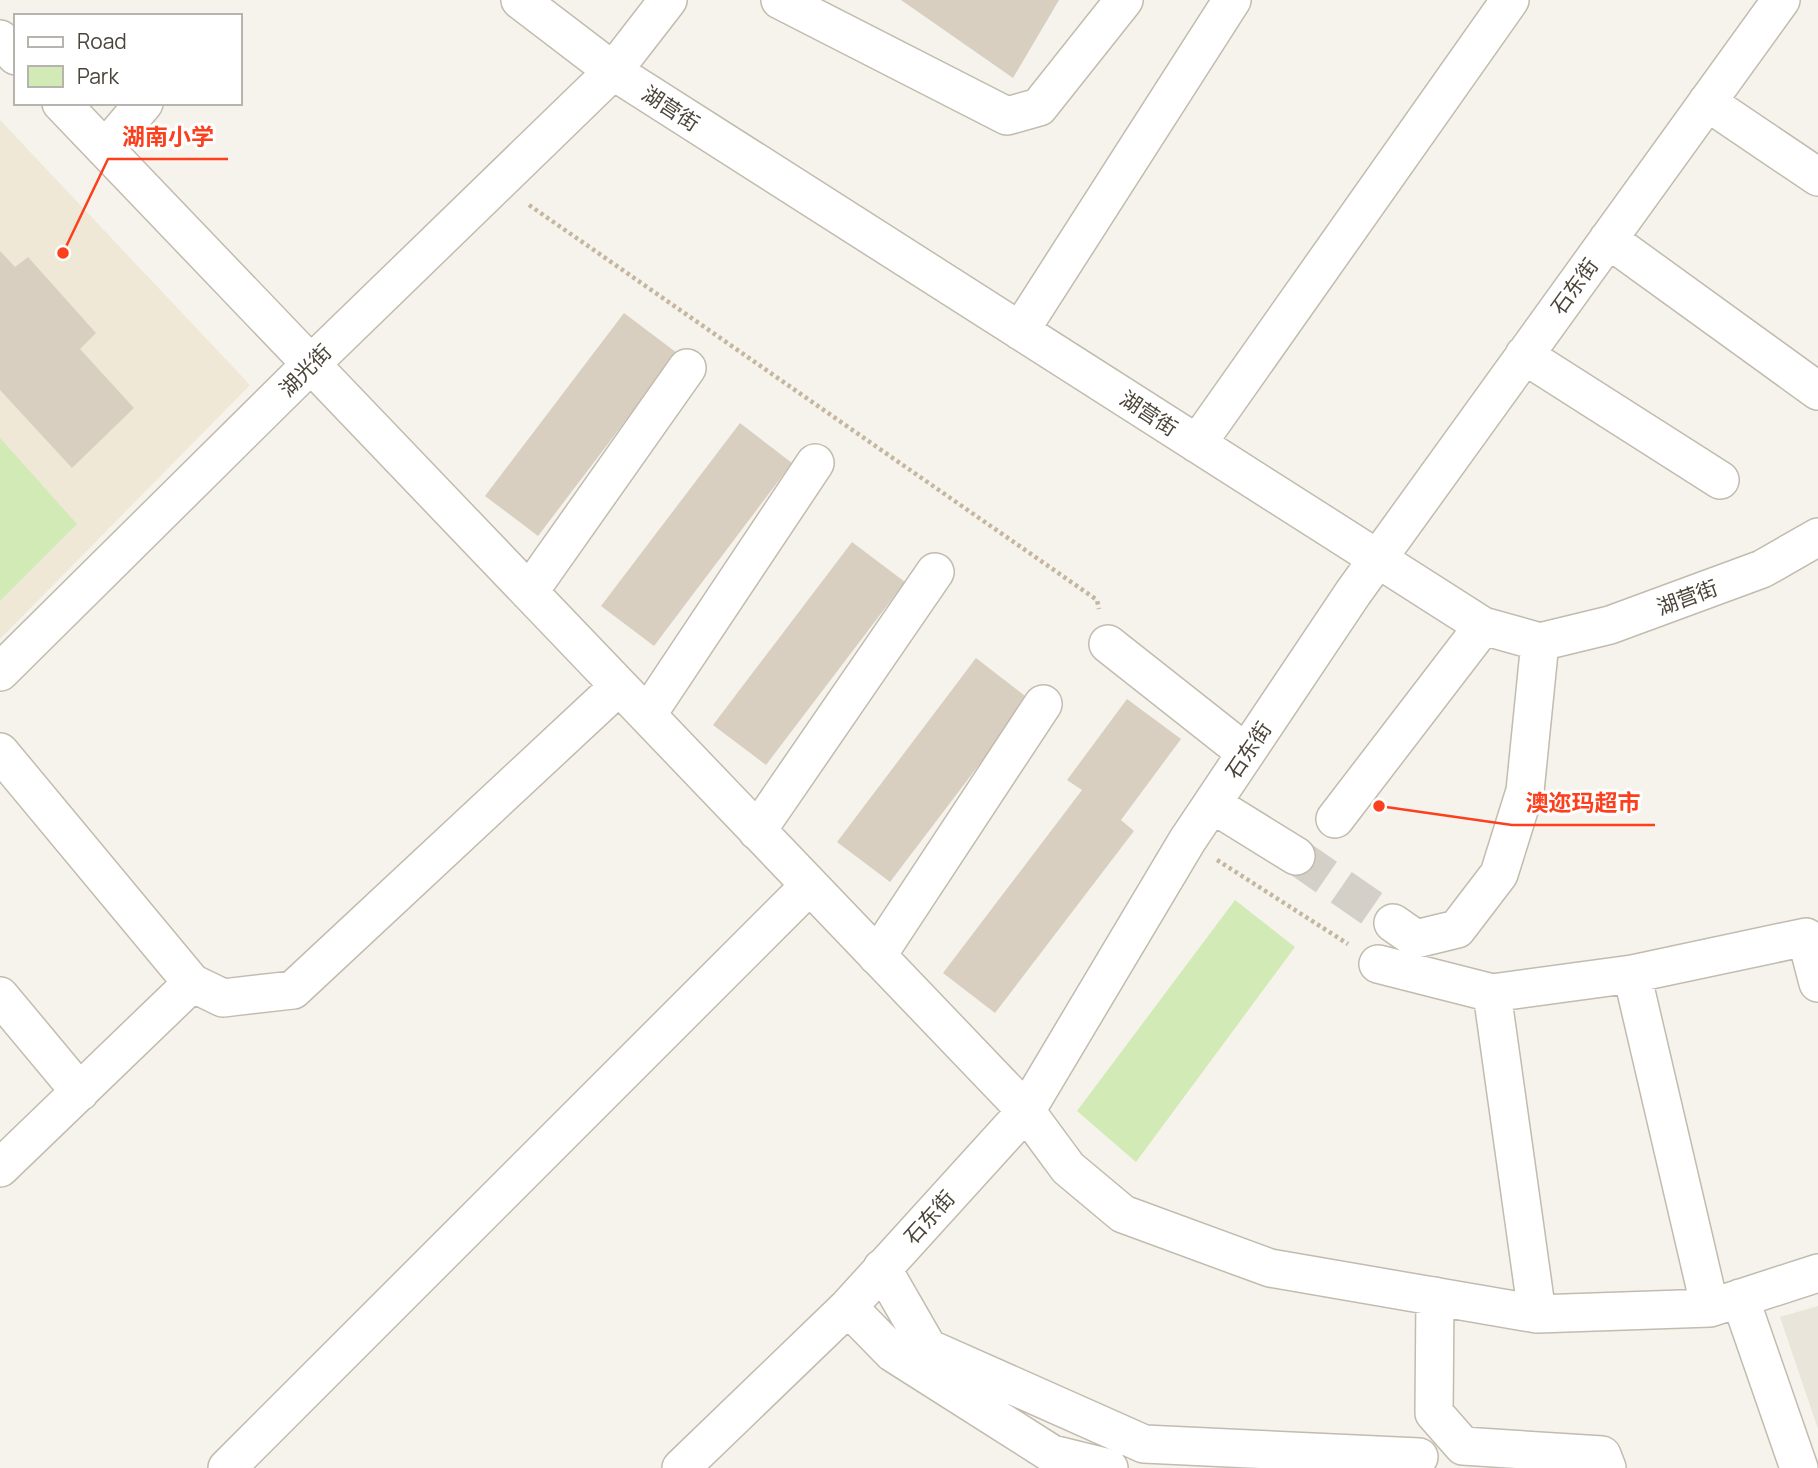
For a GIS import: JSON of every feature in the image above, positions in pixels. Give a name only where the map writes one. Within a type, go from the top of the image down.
[{"type":"street","name":"湖营街","points":[[520,0],[613,71],[1483,626],[1540,642],[1610,625],[1762,569],[1818,537]]},
{"type":"street","name":"湖光街","points":[[0,672],[311,364],[613,71],[668,0]]},
{"type":"street","points":[[780,0],[1007,116],[1039,107],[1124,0]]},
{"type":"street","points":[[1020,331],[1232,0]]},
{"type":"street","points":[[1197,444],[1510,0]]},
{"type":"street","name":"石东街","points":[[699,1463],[848,1307],[1026,1111],[1187,841],[1353,593],[1781,0]]},
{"type":"street","points":[[0,39],[14,54]]},
{"type":"street","points":[[1707,102],[1818,177]]},
{"type":"street","points":[[63,105],[1026,1111],[1068,1168],[1123,1214],[1269,1268],[1537,1314],[1725,1303],[1818,1273]]},
{"type":"street","points":[[105,149],[142,105]]},
{"type":"street","points":[[1608,239],[1818,391]]},
{"type":"street","points":[[1524,355],[1720,480]]},
{"type":"street","points":[[529,592],[687,368]]},
{"type":"street","points":[[647,715],[815,463]]},
{"type":"street","points":[[757,831],[935,572]]},
{"type":"street","points":[[1335,818],[1483,626]]},
{"type":"street","points":[[1393,923],[1416,939],[1457,929],[1499,874],[1525,791],[1540,642]]},
{"type":"street","points":[[1108,644],[1246,752]]},
{"type":"street","points":[[0,752],[192,983],[223,998],[293,990],[619,686]]},
{"type":"street","points":[[877,956],[1043,704]]},
{"type":"street","points":[[1212,804],[1296,856]]},
{"type":"street","points":[[227,1468],[809,886]]},
{"type":"street","points":[[1378,964],[1492,993],[1632,974],[1806,937],[1818,983]]},
{"type":"street","points":[[1632,974],[1725,1303],[1799,1468]]},
{"type":"street","points":[[0,1168],[192,983]]},
{"type":"street","points":[[1492,993],[1537,1314]]},
{"type":"street","points":[[0,996],[80,1091]]},
{"type":"street","points":[[882,1268],[928,1348],[1144,1444],[1419,1457]]},
{"type":"street","points":[[1435,1296],[1434,1413],[1463,1446],[1602,1455],[1607,1468]]},
{"type":"street","points":[[848,1307],[893,1353],[1052,1454],[1110,1468]]},
{"type":"path","points":[[497,183],[1097,600],[1108,644]]},
{"type":"path","points":[[1187,841],[1378,964]]},
{"type":"shaded area","points":[[0,120],[250,385],[0,639]]},
{"type":"shaded area","points":[[1818,1306],[1818,1429],[1780,1317]]},
{"type":"green space","points":[[0,438],[77,524],[0,601]]},
{"type":"green space","points":[[1235,900],[1295,947],[1136,1162],[1077,1111]]},
{"type":"building","points":[[901,0],[1059,0],[1013,78]]},
{"type":"building","points":[[0,251],[15,267],[28,257],[96,333],[80,349],[134,408],[72,468],[0,390]]},
{"type":"building","points":[[624,313],[677,353],[538,536],[485,496]]},
{"type":"building","points":[[740,423],[792,463],[654,646],[601,606]]},
{"type":"building","points":[[852,542],[905,582],[766,765],[713,725]]},
{"type":"building","points":[[976,658],[1029,699],[890,882],[837,842]]},
{"type":"building","points":[[1127,699],[1181,739],[1121,820],[1134,831],[995,1013],[943,973],[1082,790],[1067,780]]},
{"type":"tunnel","points":[[1296,856],[1393,923]]},
{"type":"place","name":"湖南小学","points":[[63,253]]},
{"type":"place","name":"澳迩玛超市","points":[[1379,806]]}]
